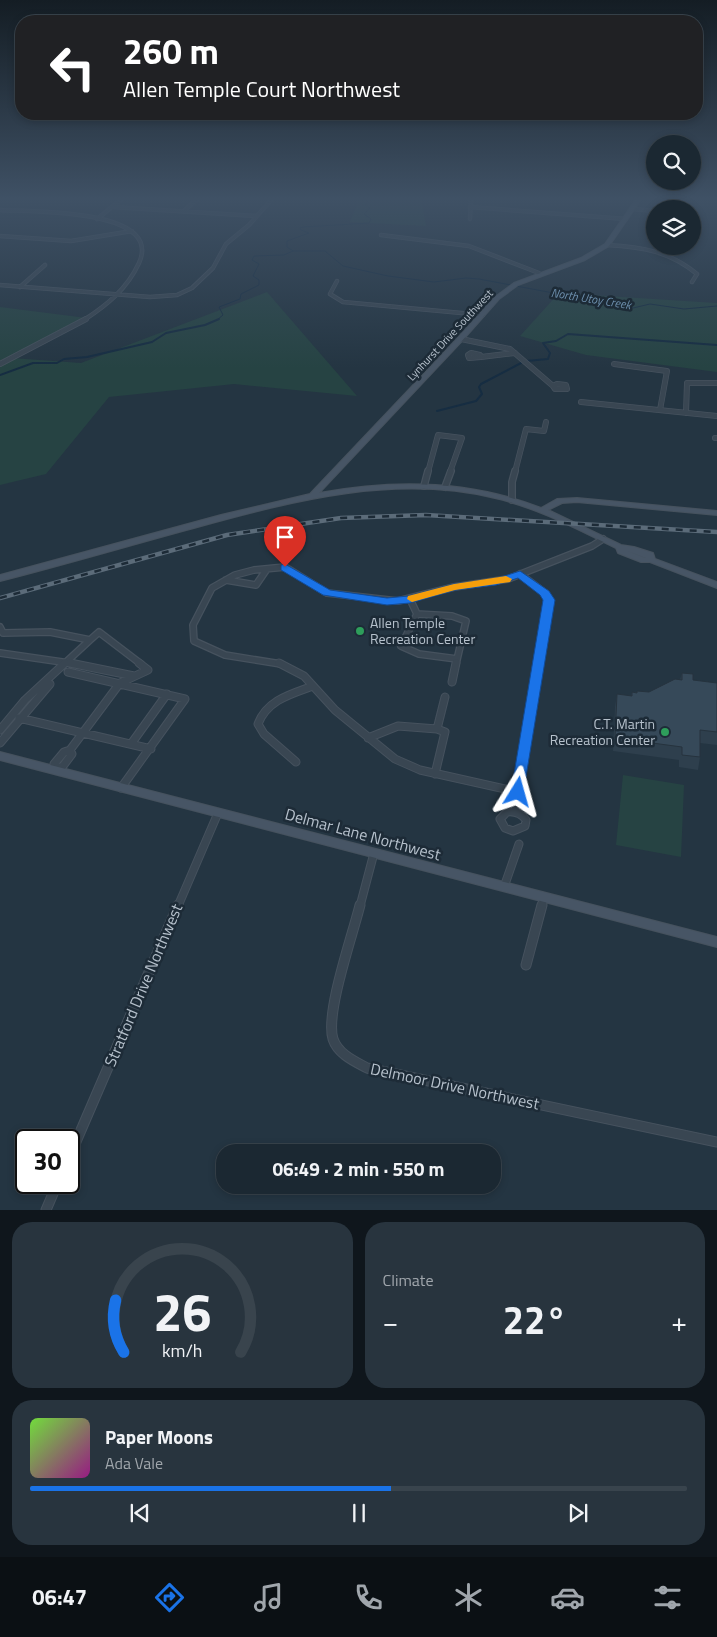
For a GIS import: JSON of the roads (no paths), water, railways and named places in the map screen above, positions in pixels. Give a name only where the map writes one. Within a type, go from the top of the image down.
[{"type":"street","points":[[0,364],[96,313],[118,295],[137,271],[142,254]]},
{"type":"street","points":[[0,285],[162,297],[190,290],[213,268],[220,254]]},
{"type":"street","points":[[491,254],[539,273]]},
{"type":"street","name":"Lynhurst Drive Southwest","points":[[313,495],[504,293],[539,273],[590,254]]},
{"type":"street","points":[[670,254],[675,256],[697,274],[692,282]]},
{"type":"street","points":[[20,287],[45,265]]},
{"type":"street","points":[[337,281],[330,294],[343,302],[483,315]]},
{"type":"street","points":[[461,339],[504,347],[515,353],[553,386]]},
{"type":"street","points":[[481,357],[515,353]]},
{"type":"street","points":[[614,364],[667,371],[660,410]]},
{"type":"street","points":[[686,413],[687,383],[717,384]]},
{"type":"street","points":[[581,402],[717,416]]},
{"type":"street","points":[[512,500],[512,482],[526,429],[544,431],[546,422]]},
{"type":"street","points":[[424,486],[438,435],[462,438],[445,487]]},
{"type":"street","points":[[326,481],[336,488],[348,490]]},
{"type":"street","points":[[0,578],[313,495],[348,490],[424,486],[445,487],[512,500],[603,539],[620,547],[621,551],[633,556],[644,560],[651,560],[717,585]]},
{"type":"street","points":[[541,511],[560,501],[577,500],[717,513]]},
{"type":"street","points":[[518,792],[435,774],[394,759],[335,710],[304,676],[280,662],[225,655],[208,649],[194,641],[193,625],[212,588],[234,575],[280,567],[290,569],[314,587],[327,593],[387,601],[410,599],[454,587],[496,582],[592,546],[603,539]]},
{"type":"street","points":[[226,580],[256,585],[267,569]]},
{"type":"street","points":[[515,812],[549,600],[545,593],[520,574]]},
{"type":"street","points":[[410,599],[417,614]]},
{"type":"street","points":[[417,614],[402,646],[419,654],[457,659]]},
{"type":"street","points":[[417,614],[452,616],[466,621],[452,682]]},
{"type":"street","points":[[1,633],[50,632],[90,640]]},
{"type":"street","points":[[0,730],[25,700],[99,632],[148,670],[120,683],[70,750],[72,754],[63,766],[55,770]]},
{"type":"street","points":[[0,653],[65,662],[134,676]]},
{"type":"street","points":[[68,672],[167,694],[185,700],[121,788]]},
{"type":"street","points":[[0,743],[19,718],[50,684]]},
{"type":"street","points":[[296,762],[264,734],[258,724],[260,715],[267,707],[313,686]]},
{"type":"street","points":[[130,744],[167,694]]},
{"type":"street","points":[[437,729],[445,697]]},
{"type":"street","points":[[19,718],[151,748]]},
{"type":"street","points":[[368,738],[398,726],[437,729],[445,732],[435,774]]},
{"type":"street","name":"Delmar Lane Northwest","points":[[0,756],[717,942]]},
{"type":"street","name":"Stratford Drive Northwest","points":[[80,1133],[218,813]]},
{"type":"street","points":[[504,887],[519,844]]},
{"type":"street","name":"Delmoor Drive Northwest","points":[[374,853],[330,1016],[333,1038],[348,1058],[367,1068],[419,1080],[717,1142]]},
{"type":"street","points":[[526,965],[544,898]]},
{"type":"street","points":[[46,1210],[53,1194]]},
{"type":"waterway","points":[[217,320],[223,315],[219,307],[240,299],[241,294],[259,285],[259,280],[253,276],[259,264],[252,260],[254,256],[285,254]]},
{"type":"waterway","name":"North Utoy Creek","points":[[329,254],[343,266],[388,276],[434,282],[466,278],[479,279],[633,308],[650,304],[684,309],[717,306]]},
{"type":"waterway","points":[[0,375],[33,363],[57,363],[64,359],[87,357],[152,342],[166,333],[205,325],[217,320]]},
{"type":"waterway","points":[[526,361],[548,359],[550,353],[543,343],[556,341],[568,334],[717,345]]},
{"type":"waterway","points":[[437,411],[476,401],[482,394],[479,387],[481,384],[521,363]]},
{"type":"railway","points":[[0,598],[227,535],[341,518],[426,515],[717,532]]},
{"type":"place","name":"Allen Temple Recreation Center","points":[[360,631]]},
{"type":"place","name":"C.T. Martin Recreation Center","points":[[665,732]]}]
